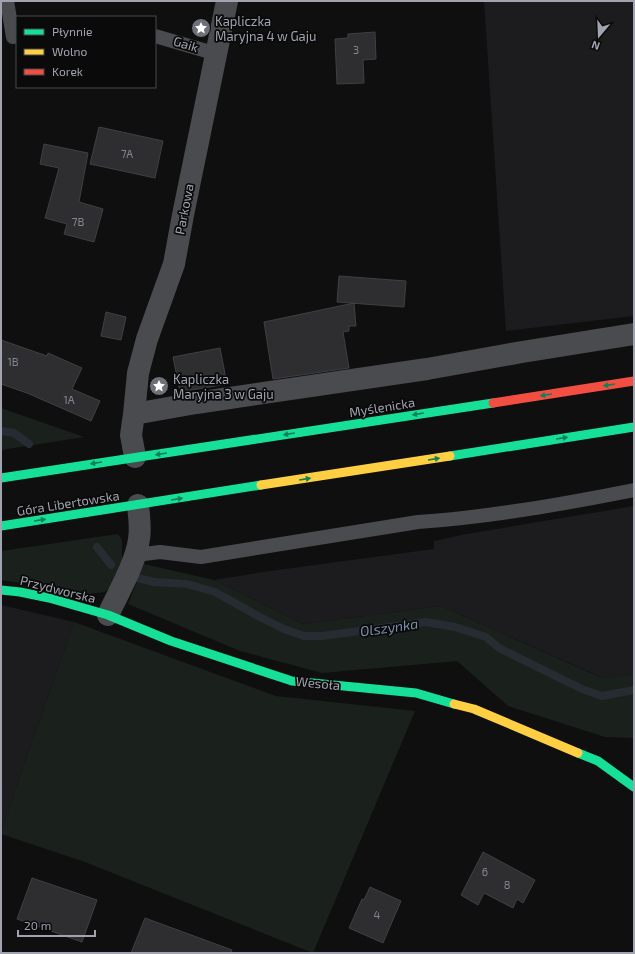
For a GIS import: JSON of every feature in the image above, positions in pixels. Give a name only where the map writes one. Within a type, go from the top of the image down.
[{"type":"main road","name":"Myślenicka","points":[[135,457],[634,381]]},
{"type":"main road","points":[[138,505],[634,427]]},
{"type":"main road","points":[[1,478],[135,457]]},
{"type":"main road","name":"Góra Libertowska","points":[[1,526],[138,505]]},
{"type":"main road","name":"Przydworska","points":[[1,590],[49,598],[108,615]]},
{"type":"main road","name":"Wesoła","points":[[108,615],[171,641],[292,681],[416,693],[474,709],[598,761],[634,788]]},
{"type":"street","name":"Parkowa","points":[[135,457],[131,435],[138,373],[147,339],[174,264],[227,1]]},
{"type":"street","points":[[134,414],[196,403],[427,370],[522,352],[634,334]]},
{"type":"street","points":[[108,615],[136,555],[140,526],[138,505]]},
{"type":"lane","points":[[7,1],[10,38]]},
{"type":"lane","name":"Gaik","points":[[156,36],[217,54]]},
{"type":"lane","points":[[136,555],[160,552],[201,557],[418,522],[454,520],[581,501],[634,490]]},
{"type":"shaded area","points":[[484,1],[634,1],[634,316],[506,331]]},
{"type":"shaded area","points":[[1,408],[84,437],[1,450]]},
{"type":"shaded area","points":[[634,506],[634,674],[603,678],[441,606],[303,624],[214,580],[434,549],[434,541],[461,535]]},
{"type":"shaded area","points":[[118,534],[122,540],[122,563],[112,585],[105,592],[88,594],[1,580],[1,551]]},
{"type":"shaded area","points":[[144,564],[214,580],[303,624],[441,606],[602,678],[634,674],[634,738],[605,737],[508,706],[457,661],[322,673],[240,651],[128,604]]},
{"type":"shaded area","points":[[1,605],[74,622],[1,831]]},
{"type":"shaded area","points":[[74,622],[276,696],[415,711],[313,953],[85,862],[1,834]]},
{"type":"building","points":[[375,32],[376,59],[363,60],[364,83],[337,84],[335,39],[348,38],[348,34]]},
{"type":"building","points":[[99,127],[163,141],[155,178],[90,164]]},
{"type":"building","points":[[44,144],[88,153],[79,202],[103,209],[94,242],[64,234],[67,224],[45,218],[59,168],[40,164]]},
{"type":"building","points":[[339,276],[406,281],[404,307],[337,302]]},
{"type":"building","points":[[354,303],[356,326],[349,326],[349,331],[343,332],[349,368],[273,379],[264,322]]},
{"type":"building","points":[[106,312],[126,317],[121,340],[101,336]]},
{"type":"building","points":[[1,340],[47,356],[48,353],[82,368],[72,389],[100,401],[91,421],[27,393],[1,384]]},
{"type":"building","points":[[220,348],[227,384],[180,392],[173,357]]},
{"type":"building","points":[[483,852],[535,880],[523,903],[517,899],[513,908],[484,893],[478,905],[461,895]]},
{"type":"building","points":[[32,878],[97,900],[82,942],[17,919]]},
{"type":"building","points":[[370,887],[401,901],[383,943],[349,928],[362,899],[364,900]]},
{"type":"building","points":[[145,918],[232,950],[231,953],[131,953]]},
{"type":"waterway","name":"Olszynka","points":[[1,431],[14,433],[29,444]]},
{"type":"waterway","name":"Olszynka","points":[[97,547],[111,565]]},
{"type":"waterway","name":"Olszynka","points":[[138,578],[154,582],[187,584],[215,592],[284,629],[304,636],[322,636],[426,622],[455,627],[486,637],[499,648],[582,689],[602,696],[634,690]]},
{"type":"traffic: fast","points":[[1,478],[493,403]]},
{"type":"traffic: fast","points":[[450,456],[634,427]]},
{"type":"traffic: fast","points":[[1,526],[261,485]]},
{"type":"traffic: fast","points":[[1,590],[49,598],[108,615],[171,641],[292,681],[416,693],[454,704]]},
{"type":"traffic: fast","points":[[578,753],[598,761],[634,787]]},
{"type":"traffic: slow","points":[[261,485],[450,456]]},
{"type":"traffic: slow","points":[[454,704],[474,709],[578,753]]},
{"type":"traffic: jam","points":[[493,403],[634,381]]},
{"type":"place","name":"Kapliczka Maryjna 4 w Gaju","points":[[201,28]]},
{"type":"place","name":"Kapliczka Maryjna 3 w Gaju","points":[[159,386]]}]
